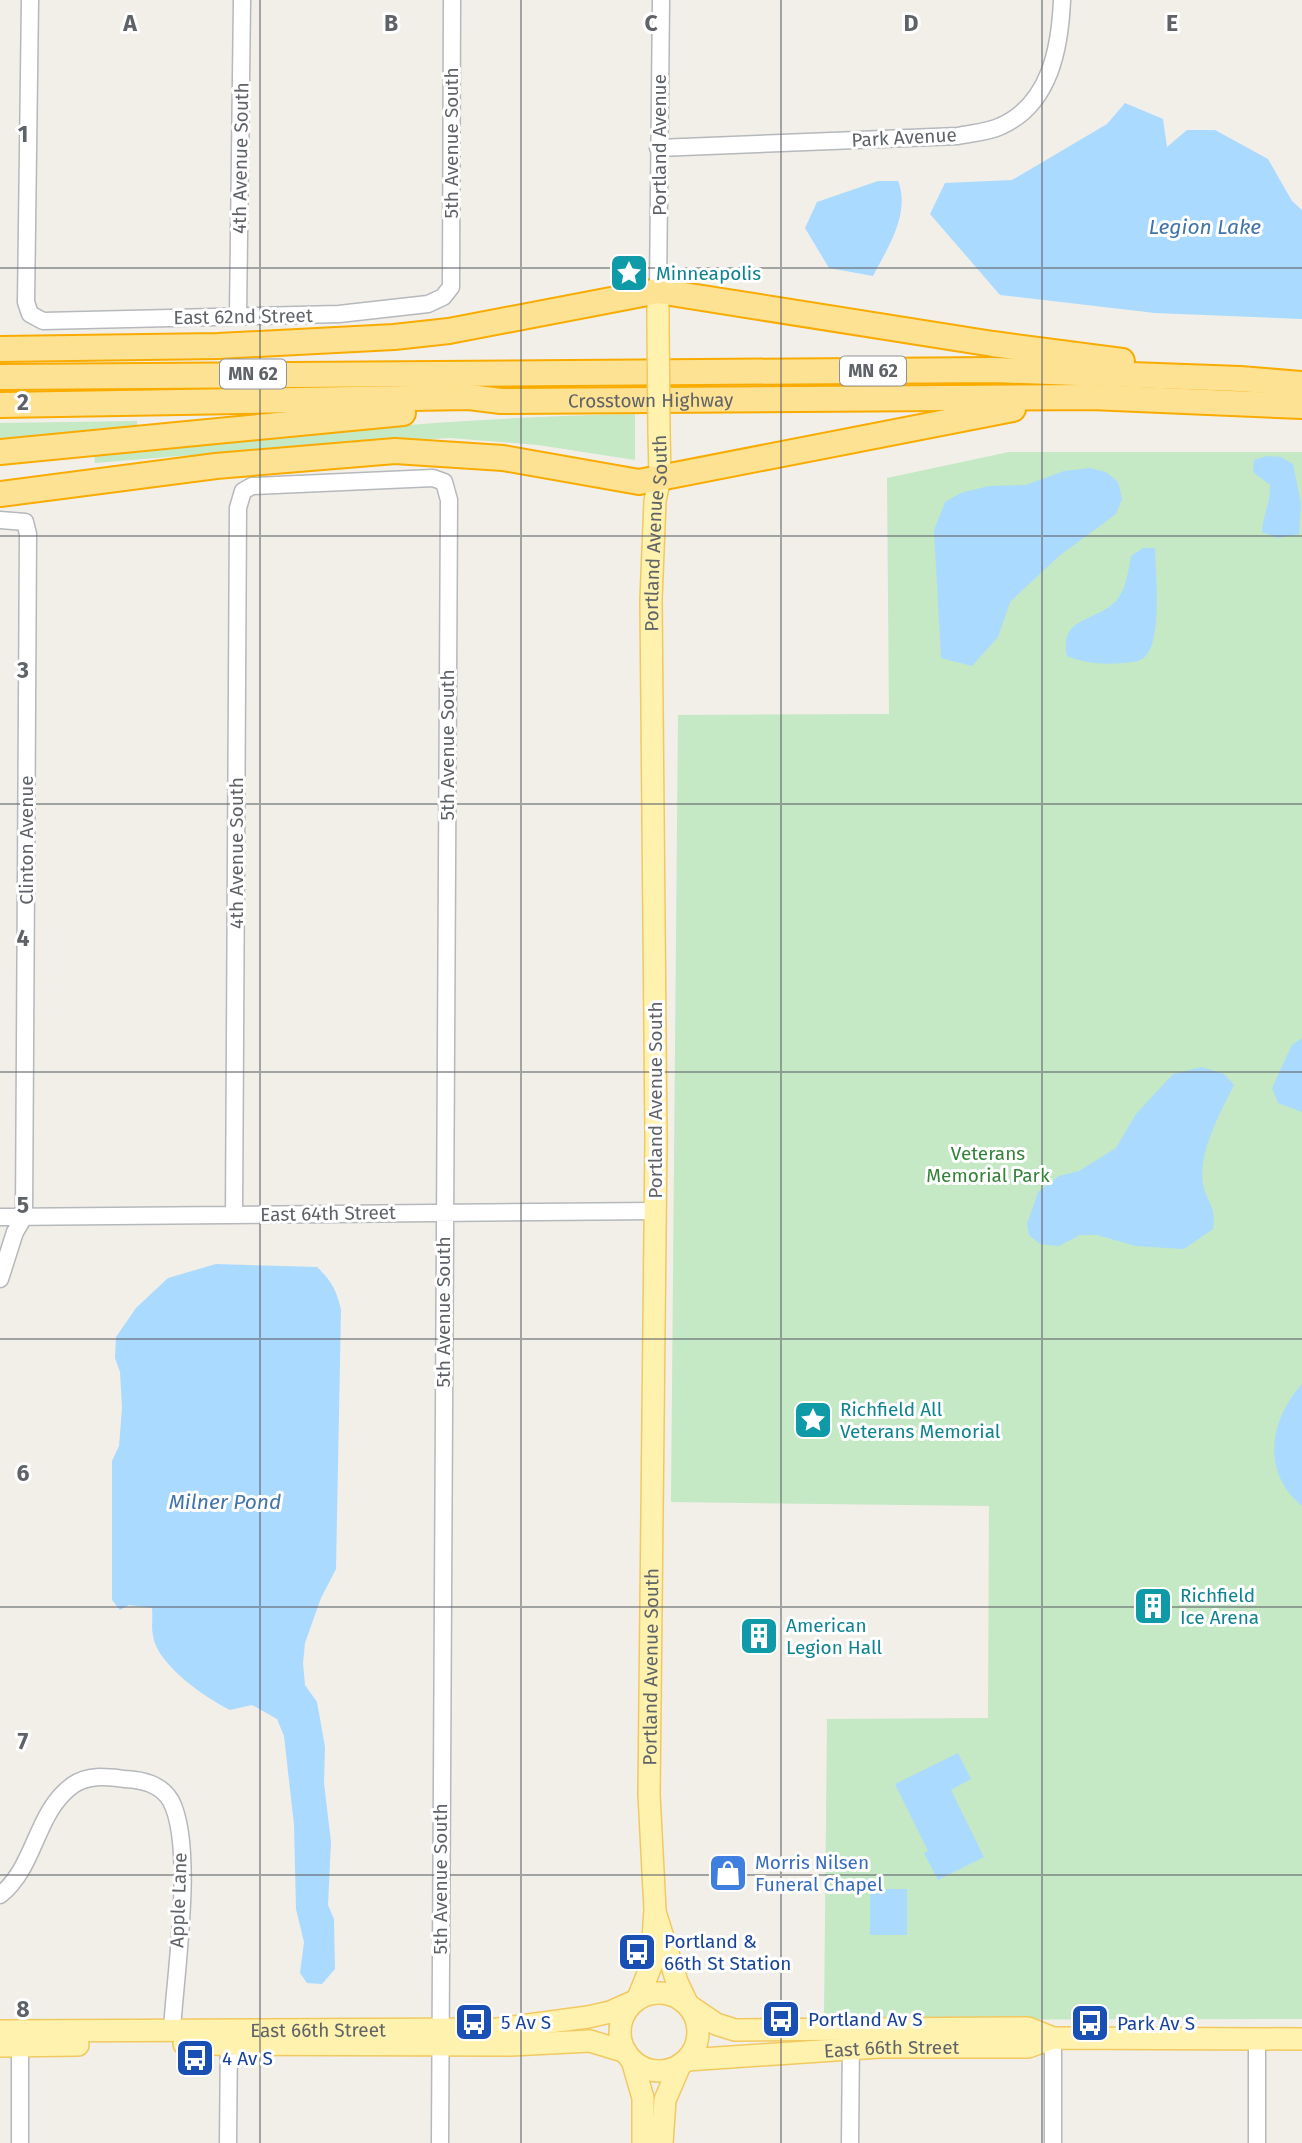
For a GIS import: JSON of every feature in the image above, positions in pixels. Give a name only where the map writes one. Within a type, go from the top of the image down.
[{"type":"highway","points":[[0,349],[218,346],[394,337],[449,331],[658,290],[993,344],[1240,379]]},
{"type":"highway","name":"Crosstown Highway","points":[[0,377],[994,370],[1240,379],[1302,384]]},
{"type":"highway","name":"Crosstown Highway","points":[[0,405],[469,397],[501,401],[1091,397],[1302,406]]},
{"type":"highway","points":[[0,494],[216,466],[395,451],[503,458],[639,482],[979,415],[1091,397]]},
{"type":"highway","points":[[0,452],[184,432],[468,408],[501,401]]},
{"type":"highway","points":[[0,476],[186,464],[216,466]]},
{"type":"main road","name":"Portland Avenue South","points":[[636,2000],[651,1966],[655,1910],[649,1794],[655,1211],[652,600],[655,501],[660,477],[658,290]]},
{"type":"main road","name":"Portland Avenue South","points":[[655,1910],[677,1982],[689,2005]]},
{"type":"main road","points":[[643,2143],[642,2098],[629,2056],[621,2042],[622,2019],[636,2000],[663,1992],[689,2005],[699,2029],[694,2051],[683,2063],[665,2100],[662,2143]]},
{"type":"main road","name":"East 66th Street","points":[[439,2038],[588,2017],[610,2012],[636,2000]]},
{"type":"main road","name":"East 66th Street","points":[[689,2005],[716,2024],[735,2030],[851,2039],[1028,2047],[1053,2038],[1302,2039]]},
{"type":"main road","name":"East 66th Street","points":[[10,2039],[172,2030],[229,2037]]},
{"type":"main road","name":"East 66th Street","points":[[10,2039],[229,2037],[590,2041],[629,2056]]},
{"type":"main road","name":"East 66th Street","points":[[683,2063],[851,2039]]},
{"type":"main road","points":[[629,2056],[655,2071],[683,2063]]},
{"type":"street","name":"East 62nd Street","points":[[30,0],[26,302],[30,314],[43,321],[339,314],[428,304],[443,297],[451,287]]},
{"type":"street","name":"4th Avenue South","points":[[238,315],[242,0]]},
{"type":"street","name":"5th Avenue South","points":[[451,287],[452,0]]},
{"type":"street","name":"Portland Avenue","points":[[658,290],[661,0]]},
{"type":"street","name":"Park Avenue","points":[[658,148],[958,136],[1001,126],[1025,108],[1044,86],[1056,56],[1062,0]]},
{"type":"street","name":"4th Avenue South","points":[[234,1215],[238,522],[243,491],[253,486],[391,478],[433,478],[444,482]]},
{"type":"street","name":"5th Avenue South","points":[[440,2143],[449,500],[444,482]]},
{"type":"street","name":"Clinton Avenue","points":[[0,520],[25,522],[28,548],[24,1217],[15,1232],[0,1279]]},
{"type":"street","name":"East 64th Street","points":[[0,1217],[655,1211]]},
{"type":"street","name":"Apple Lane","points":[[0,1895],[19,1875],[35,1836],[72,1786],[95,1776],[138,1780],[161,1790],[175,1813],[181,1852],[172,2030]]},
{"type":"street","points":[[229,2037],[229,2143]]},
{"type":"street","points":[[1053,2038],[1053,2143]]},
{"type":"street","points":[[10,2039],[20,2143]]},
{"type":"street","points":[[850,2143],[851,2039]]},
{"type":"street","points":[[1257,2039],[1257,2143]]},
{"type":"green space","points":[[635,414],[635,460],[538,445],[450,438],[300,446],[95,463],[94,454],[432,423]]},
{"type":"green space","points":[[137,421],[137,428],[0,444],[0,423]]},
{"type":"green space","name":"Veterans Memorial Park","points":[[1009,452],[1302,452],[1302,2019],[824,2020],[827,1719],[988,1718],[989,1506],[671,1502],[678,715],[889,714],[887,478]]},
{"type":"water","name":"Legion Lake","points":[[1125,103],[1163,119],[1167,147],[1187,130],[1215,130],[1268,159],[1292,201],[1302,210],[1302,319],[1155,313],[1000,295],[930,214],[945,183],[1012,180],[1107,124]]},
{"type":"water","points":[[878,181],[898,181],[902,206],[896,230],[873,276],[829,268],[805,228],[817,202]]},
{"type":"water","points":[[1266,456],[1281,457],[1293,464],[1301,503],[1299,534],[1278,538],[1262,532],[1270,485],[1253,472],[1254,460]]},
{"type":"water","points":[[1090,468],[1106,472],[1118,482],[1122,499],[1116,514],[1059,556],[1010,602],[998,637],[972,666],[941,658],[934,530],[945,502],[961,493],[989,486],[1026,485],[1064,471]]},
{"type":"water","points":[[1143,548],[1155,548],[1156,624],[1149,651],[1140,660],[1114,664],[1087,662],[1067,656],[1068,634],[1080,622],[1114,603],[1126,581],[1131,556]]},
{"type":"water","points":[[1302,1038],[1302,1112],[1278,1103],[1272,1088],[1292,1045]]},
{"type":"water","points":[[1202,1067],[1224,1074],[1234,1085],[1211,1135],[1203,1163],[1202,1176],[1213,1211],[1213,1229],[1184,1249],[1136,1246],[1097,1235],[1080,1235],[1059,1246],[1040,1244],[1029,1235],[1027,1224],[1038,1192],[1059,1176],[1079,1171],[1116,1148],[1136,1114],[1173,1074]]},
{"type":"water","name":"Milner Pond","points":[[216,1264],[317,1267],[333,1286],[341,1310],[336,1569],[321,1598],[305,1643],[303,1663],[305,1685],[317,1702],[325,1747],[324,1783],[331,1842],[328,1905],[334,1919],[335,1969],[322,1984],[307,1983],[300,1973],[304,1942],[296,1909],[294,1825],[284,1736],[277,1719],[252,1705],[230,1710],[196,1689],[172,1668],[156,1646],[152,1632],[152,1608],[129,1605],[120,1610],[112,1600],[112,1461],[119,1446],[122,1408],[120,1372],[115,1358],[116,1337],[136,1308],[168,1278]]},
{"type":"water","points":[[1302,1384],[1302,1506],[1289,1493],[1280,1478],[1274,1446],[1282,1414]]},
{"type":"water","points":[[958,1753],[971,1779],[951,1790],[984,1857],[938,1880],[924,1853],[928,1851],[895,1784]]},
{"type":"water","points":[[870,1889],[907,1889],[907,1935],[870,1935]]},
{"type":"place","name":"Minneapolis","points":[[629,273]]},
{"type":"place","name":"Richfield All Veterans Memorial","points":[[813,1420]]},
{"type":"place","name":"Richfield Ice Arena","points":[[1153,1606]]},
{"type":"place","name":"American Legion Hall","points":[[759,1636]]},
{"type":"place","name":"Morris Nilsen Funeral Chapel","points":[[728,1873]]},
{"type":"place","name":"Portland & 66th St Station","points":[[637,1952]]},
{"type":"place","name":"Portland Av S","points":[[781,2019]]},
{"type":"place","name":"5 Av S","points":[[474,2022]]},
{"type":"place","name":"Park Av S","points":[[1090,2023]]},
{"type":"place","name":"4 Av S","points":[[195,2058]]}]
